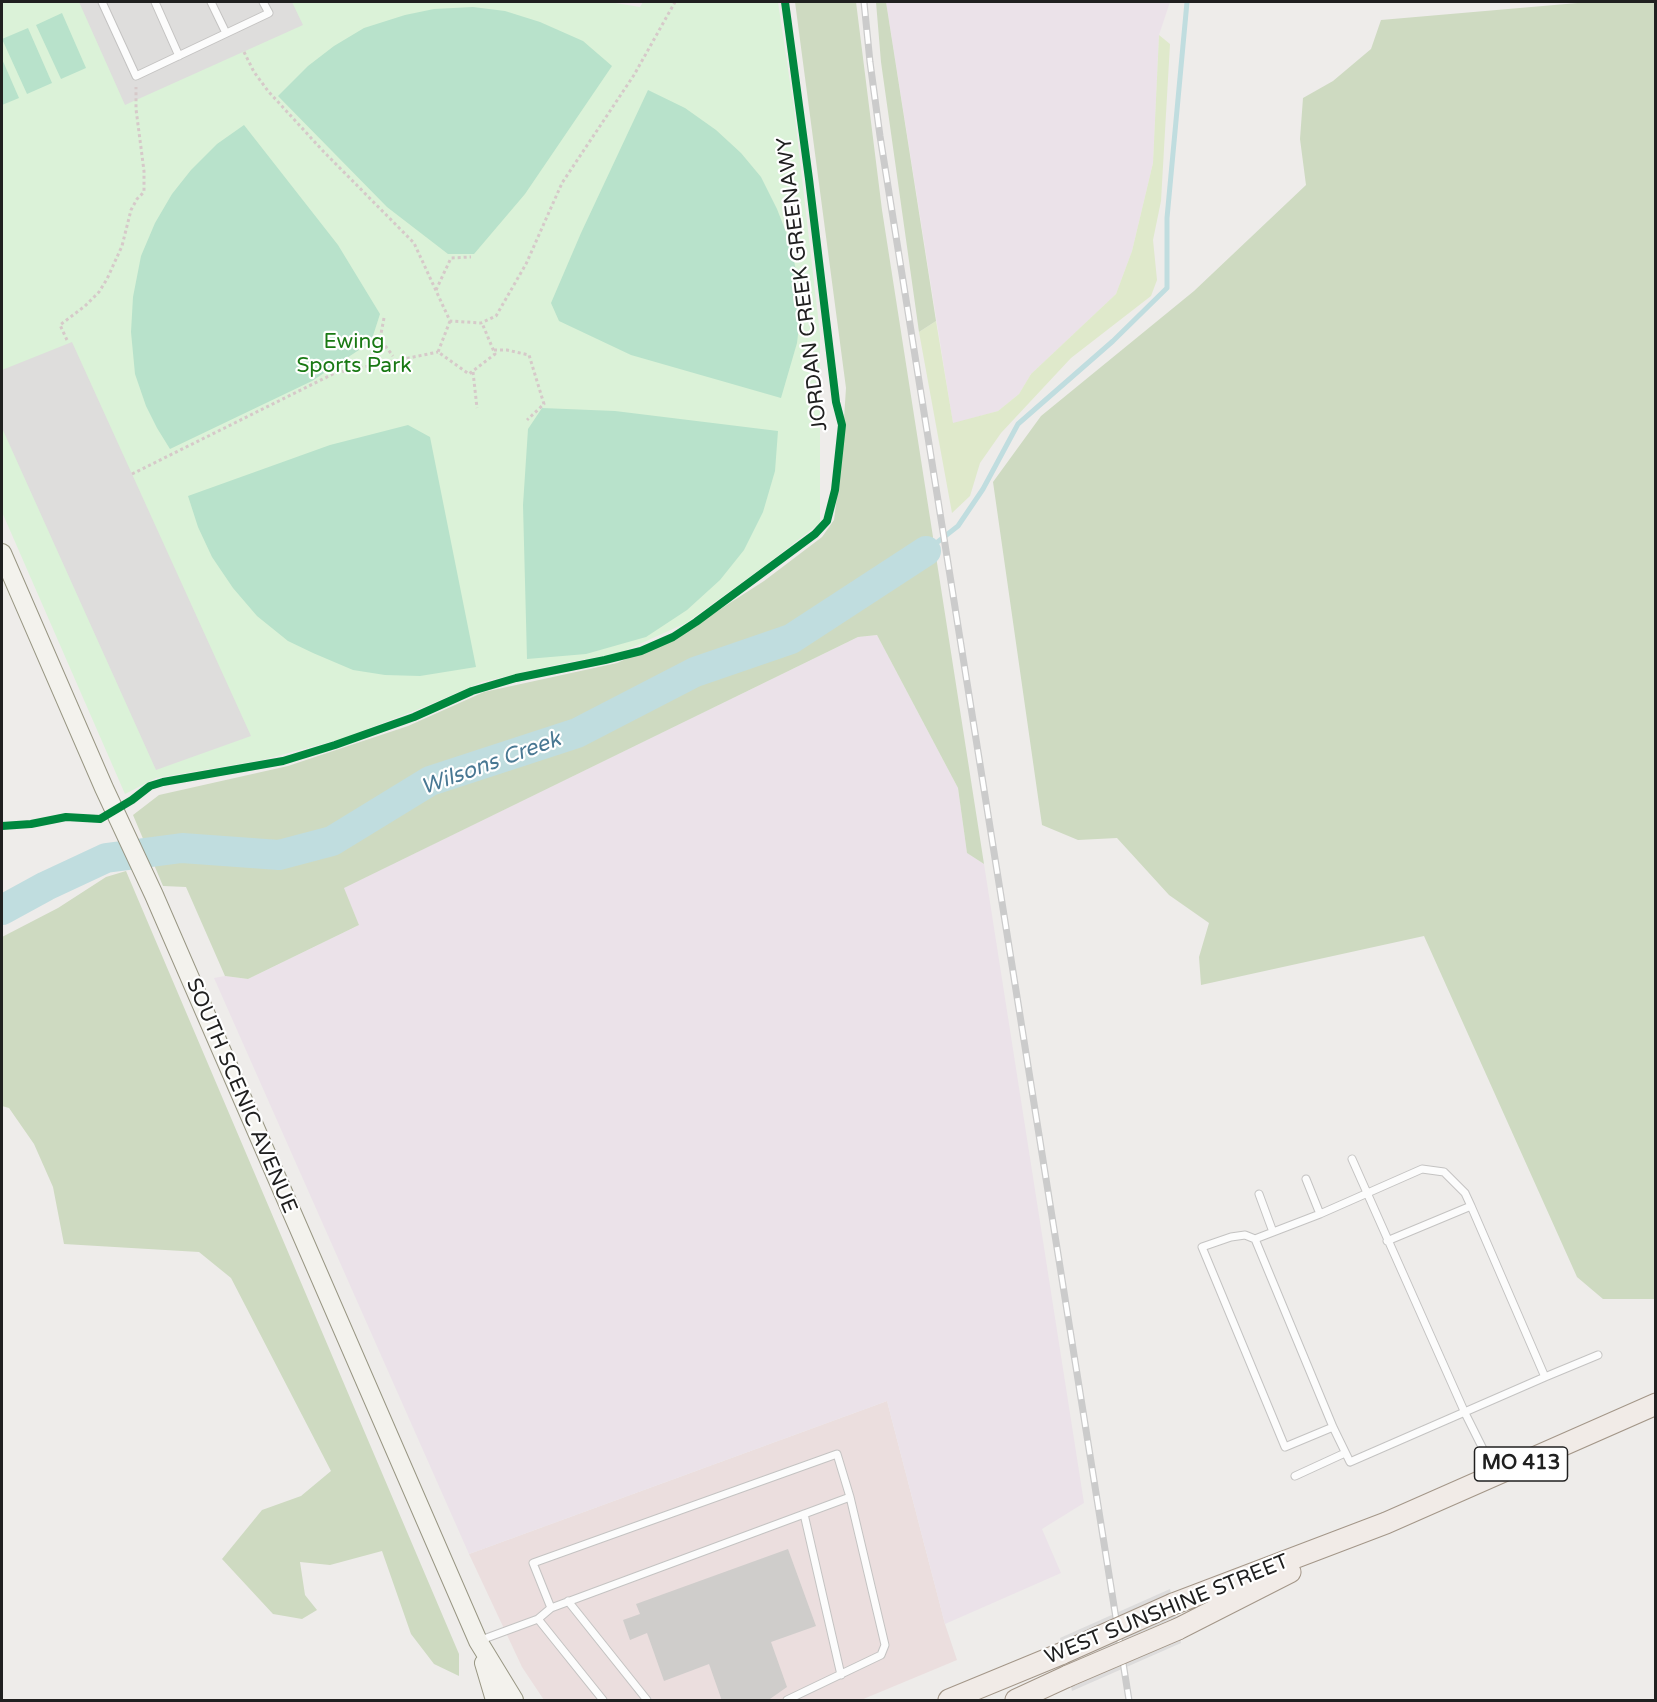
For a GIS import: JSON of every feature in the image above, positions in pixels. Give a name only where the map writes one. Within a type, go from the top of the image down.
[{"type":"main road","name":"SOUTH SCENIC AVENUE","points":[[2,553],[104,788],[154,895],[478,1641],[513,1701]]},
{"type":"main road","name":"WEST SUNSHINE STREET","points":[[949,1701],[1173,1604],[1386,1523],[1656,1404]]},
{"type":"main road","name":"WEST SUNSHINE STREET","points":[[1016,1701],[1178,1629],[1386,1523]]},
{"type":"main road","name":"SOUTH SCENIC AVENUE","points":[[478,1641],[495,1701]]},
{"type":"lane","points":[[102,2],[136,76],[269,13],[263,2]]},
{"type":"lane","points":[[155,2],[179,56]]},
{"type":"lane","points":[[211,2],[226,33]]},
{"type":"lane","points":[[1352,1159],[1465,1413],[1496,1475]]},
{"type":"lane","points":[[1333,1427],[1284,1447],[1202,1247],[1245,1235],[1255,1239],[1320,1214],[1422,1169],[1444,1172],[1465,1193],[1545,1377]]},
{"type":"lane","points":[[1306,1179],[1320,1214]]},
{"type":"lane","points":[[1259,1194],[1273,1232]]},
{"type":"lane","points":[[1387,1241],[1471,1206]]},
{"type":"lane","points":[[1255,1239],[1333,1427],[1350,1462],[1598,1355]]},
{"type":"lane","points":[[1295,1476],[1346,1453]]},
{"type":"lane","points":[[551,1608],[533,1563],[837,1454],[850,1497],[885,1645],[881,1655],[787,1701]]},
{"type":"lane","points":[[478,1641],[538,1619],[551,1608],[568,1601],[850,1497]]},
{"type":"lane","points":[[804,1514],[841,1675]]},
{"type":"lane","points":[[568,1601],[647,1701]]},
{"type":"lane","points":[[538,1619],[603,1701]]},
{"type":"path","points":[[450,321],[481,322],[496,316],[526,264],[562,183],[634,75],[675,2]]},
{"type":"path","points":[[244,52],[254,72],[268,91],[323,151],[414,243],[450,321],[438,352]]},
{"type":"path","points":[[67,340],[60,325],[99,292],[122,246],[131,210],[137,198],[144,192],[144,171],[136,108],[136,76]]},
{"type":"path","points":[[436,290],[451,258],[471,257]]},
{"type":"path","points":[[384,318],[380,339],[393,356]]},
{"type":"path","points":[[132,474],[335,374],[438,352],[469,374],[495,354],[481,322]]},
{"type":"path","points":[[494,350],[507,350],[529,356],[544,404],[527,420]]},
{"type":"path","points":[[472,372],[477,408]]},
{"type":"shaded area","points":[[79,2],[292,2],[303,25],[125,105]]},
{"type":"shaded area","points":[[886,2],[1170,2],[1159,35],[1153,163],[1132,251],[1116,294],[1031,374],[1019,394],[998,411],[953,424]]},
{"type":"shaded area","points":[[72,342],[251,736],[156,770],[2,428],[2,370]]},
{"type":"shaded area","points":[[877,635],[958,788],[967,853],[984,864],[1084,1503],[1042,1529],[1061,1573],[945,1624],[887,1401],[469,1554],[214,978],[225,976],[248,979],[359,925],[343,888],[858,637]]},
{"type":"shaded area","points":[[887,1401],[945,1624],[957,1660],[861,1700],[544,1700],[522,1667],[469,1554]]},
{"type":"green space","name":"Ewing Sports Park","points":[[2,2],[609,2],[640,7],[643,2],[778,2],[794,109],[820,334],[820,523],[686,623],[622,652],[482,682],[341,739],[262,760],[156,778],[125,794],[2,512]]},
{"type":"green space","points":[[795,2],[856,2],[882,210],[984,864],[967,853],[958,788],[877,635],[858,637],[344,888],[359,925],[248,979],[225,976],[186,887],[163,886],[133,815],[159,795],[288,766],[408,726],[484,692],[617,663],[680,635],[764,581],[822,537],[834,520],[841,464],[846,388]]},
{"type":"green space","points":[[876,2],[886,2],[936,321],[919,332],[881,62]]},
{"type":"green space","points":[[1589,2],[1655,2],[1655,1299],[1603,1299],[1577,1277],[1424,936],[1201,985],[1199,957],[1209,923],[1169,895],[1117,838],[1078,840],[1042,825],[993,482],[1041,416],[1194,291],[1306,185],[1300,139],[1303,98],[1333,81],[1371,49],[1381,20]]},
{"type":"green space","points":[[473,7],[505,11],[540,22],[583,41],[612,66],[525,194],[474,254],[448,254],[387,207],[278,96],[308,66],[334,46],[364,28],[405,15],[434,9]]},
{"type":"green space","points":[[62,13],[86,68],[61,79],[36,25]]},
{"type":"green space","points":[[28,28],[52,83],[27,94],[2,39]]},
{"type":"green space","points":[[1159,35],[1170,44],[1161,201],[1153,240],[1157,280],[1151,296],[1071,358],[1001,433],[980,463],[970,496],[952,513],[919,332],[936,321],[953,423],[998,411],[1019,394],[1031,374],[1116,294],[1132,251],[1153,163]]},
{"type":"green space","points":[[2,59],[19,98],[2,105]]},
{"type":"green space","points":[[648,90],[685,108],[716,130],[741,153],[761,177],[777,209],[791,245],[801,309],[797,343],[781,398],[631,355],[559,321],[551,303]]},
{"type":"green space","points":[[244,125],[338,245],[380,314],[371,342],[312,381],[170,449],[146,406],[135,374],[131,332],[133,297],[141,256],[155,223],[172,194],[191,170],[217,144]]},
{"type":"green space","points":[[542,408],[615,411],[778,431],[775,471],[763,512],[744,550],[720,580],[687,610],[646,637],[586,654],[527,659],[523,505],[528,429]]},
{"type":"green space","points":[[408,425],[430,437],[476,667],[420,676],[385,675],[353,670],[288,641],[257,616],[233,588],[212,557],[198,527],[188,496],[330,445]]},
{"type":"green space","points":[[126,871],[459,1654],[459,1676],[434,1664],[411,1634],[382,1551],[330,1565],[300,1562],[305,1595],[317,1610],[302,1619],[273,1614],[222,1559],[262,1510],[301,1496],[331,1471],[231,1278],[199,1252],[64,1244],[53,1187],[34,1144],[9,1108],[2,1106],[2,937],[58,908],[106,877]]},
{"type":"pier","points":[[1170,1589],[1181,1643],[1072,1691],[1060,1638]]},
{"type":"building","points":[[788,1549],[816,1626],[771,1642],[787,1687],[767,1701],[722,1701],[709,1664],[664,1681],[647,1633],[630,1640],[623,1620],[640,1614],[636,1604]]},
{"type":"waterway","points":[[926,551],[958,526],[983,489],[1018,424],[1113,341],[1167,288],[1167,218],[1187,2]]},
{"type":"waterway","name":"Wilsons Creek","points":[[2,910],[106,858],[182,848],[279,855],[332,841],[430,781],[577,733],[695,672],[791,639],[926,551]]},
{"type":"railway","points":[[864,2],[880,136],[1129,1700]]},
{"type":"cycle path","name":"JORDAN CREEK GREENAWY","points":[[2,826],[31,824],[66,817],[100,819],[150,786],[283,761],[414,717],[472,691],[516,678],[641,651],[673,637],[696,622],[815,534],[827,521],[835,490],[842,425],[836,402],[785,2]]}]
